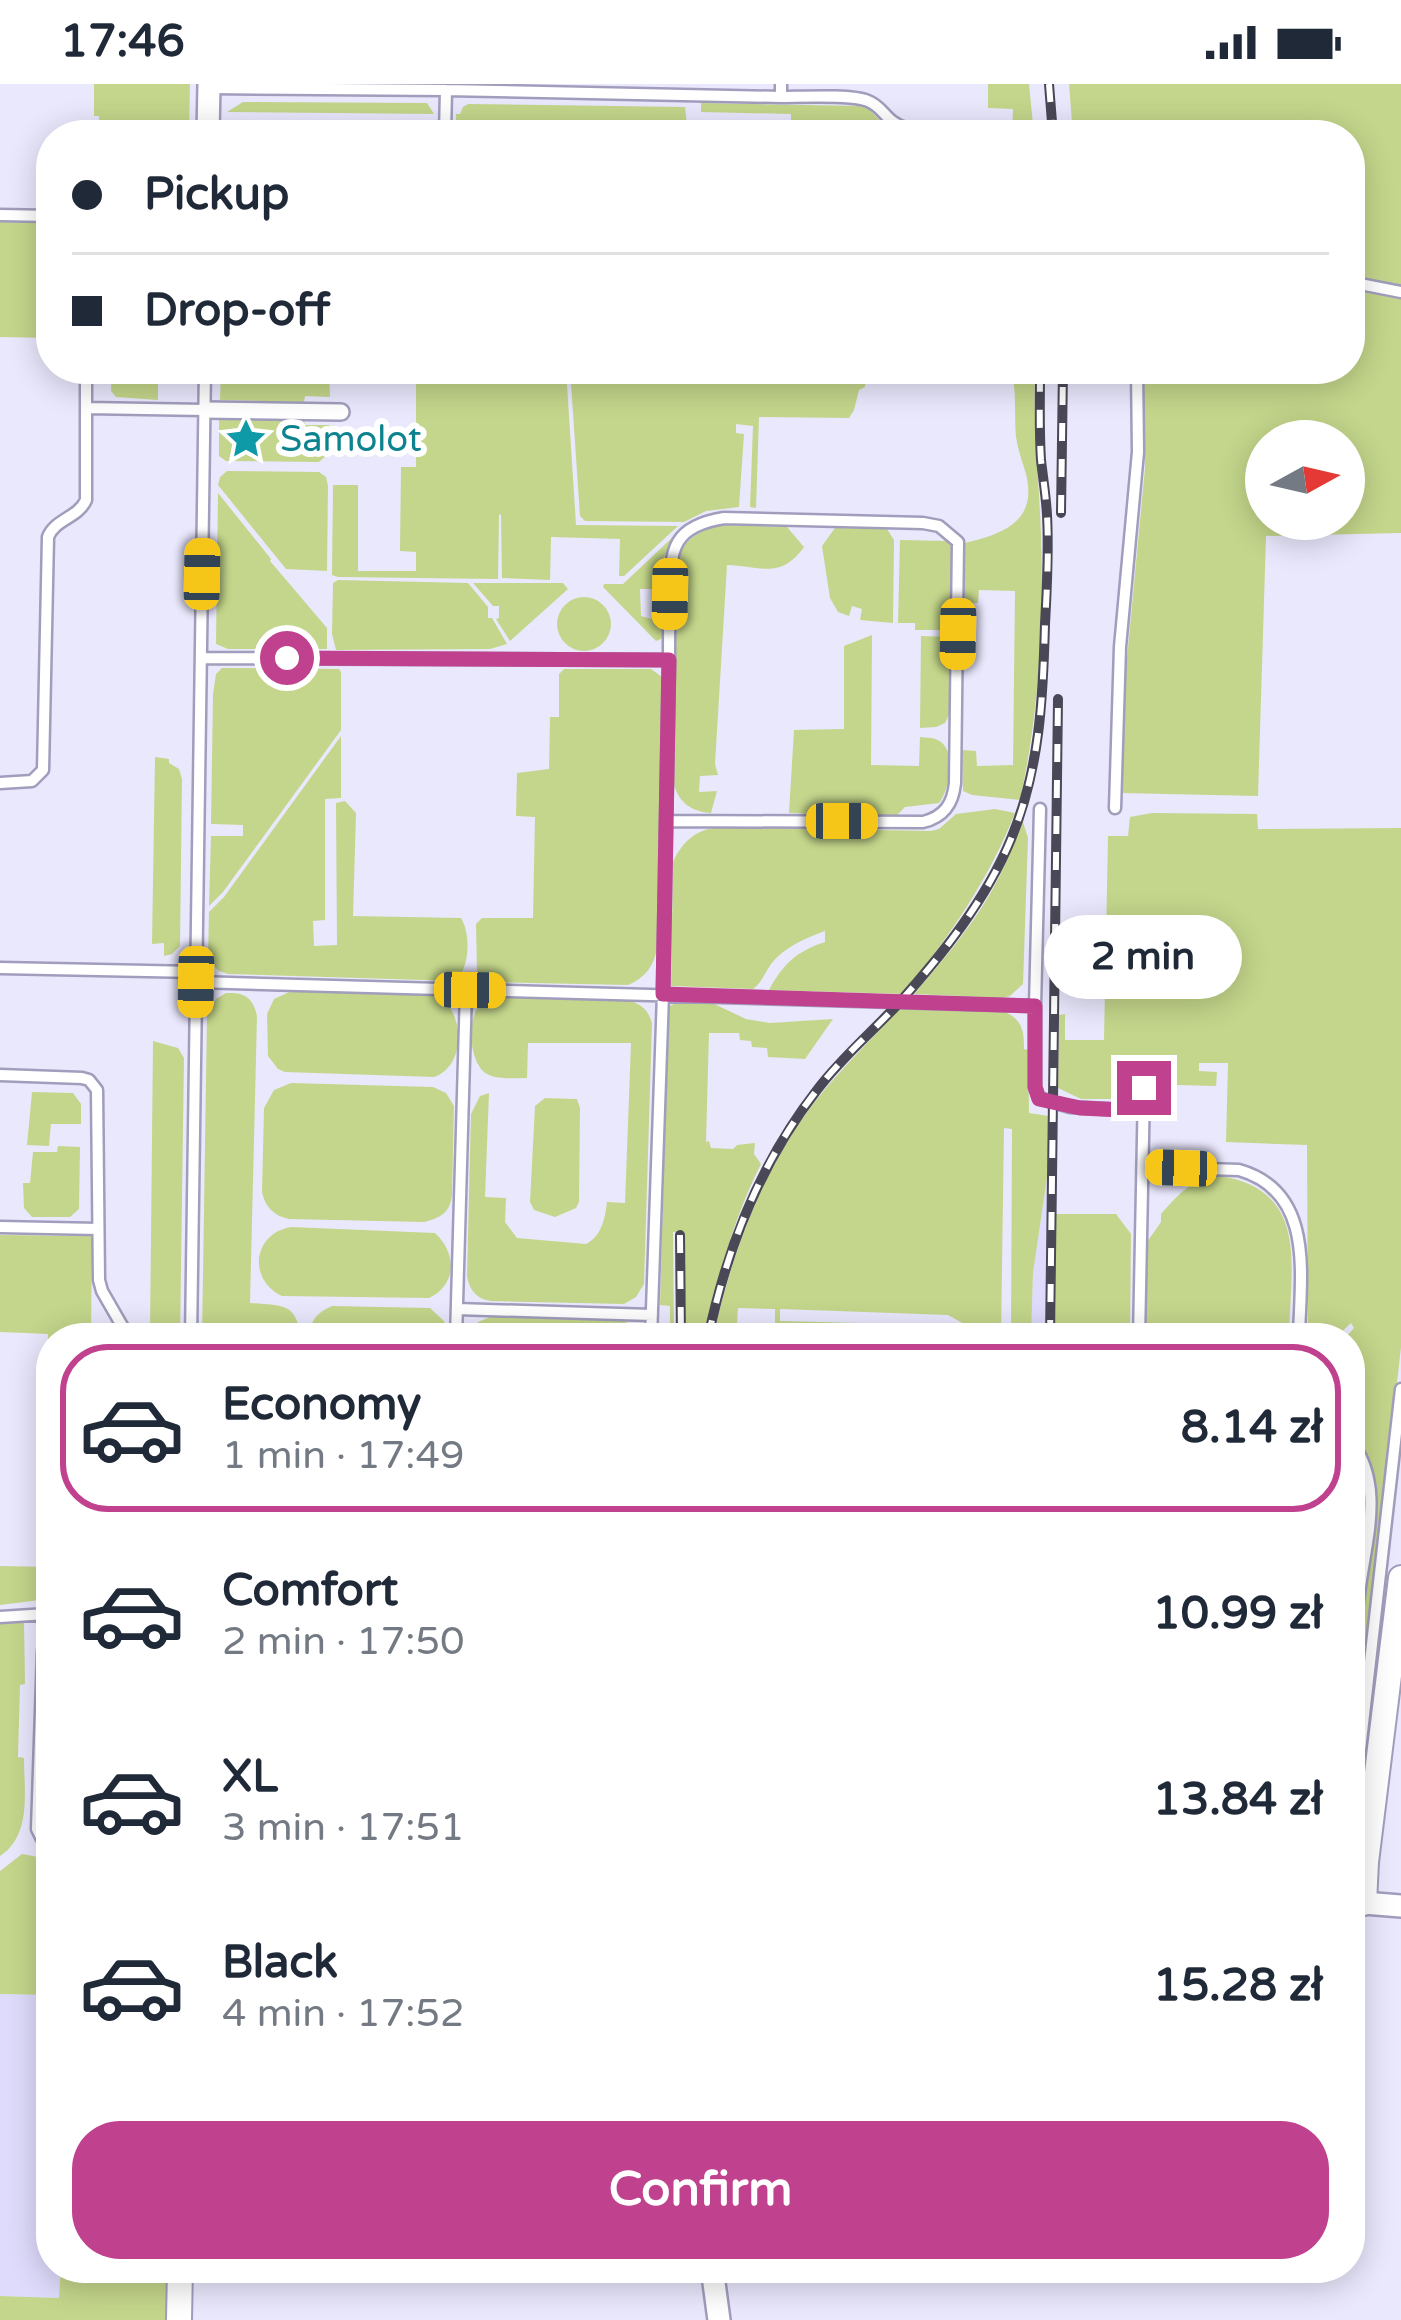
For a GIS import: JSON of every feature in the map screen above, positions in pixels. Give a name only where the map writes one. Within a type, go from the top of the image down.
[{"type":"street","points":[[208,120],[209,86]]},
{"type":"street","points":[[205,410],[341,412]]},
{"type":"street","points":[[1365,1844],[1401,1578]]},
{"type":"street","points":[[1365,1904],[1401,1906]]},
{"type":"street","points":[[179,2320],[180,2283]]},
{"type":"street","points":[[714,2283],[719,2320]]},
{"type":"lane","points":[[209,86],[781,90],[863,99],[888,120]]},
{"type":"lane","points":[[448,120],[453,88]]},
{"type":"lane","points":[[0,215],[36,216]]},
{"type":"lane","points":[[1365,285],[1401,292]]},
{"type":"lane","points":[[0,783],[32,781],[43,770],[48,537],[52,527],[84,505],[86,384]]},
{"type":"lane","points":[[191,1323],[206,384]]},
{"type":"lane","points":[[1115,808],[1120,647],[1138,452],[1137,384]]},
{"type":"lane","points":[[86,408],[205,410]]},
{"type":"lane","points":[[652,1323],[672,552],[685,534],[704,522],[724,518],[923,523],[939,526],[958,542],[955,783],[952,802],[941,815],[923,822],[666,821]]},
{"type":"lane","points":[[201,658],[669,660]]},
{"type":"lane","points":[[1040,809],[1035,1006],[1039,1099],[1080,1108],[1144,1111]]},
{"type":"lane","points":[[0,968],[466,990],[1035,1006]]},
{"type":"lane","points":[[457,1323],[466,990]]},
{"type":"lane","points":[[0,1075],[82,1078],[97,1090],[100,1286],[121,1323]]},
{"type":"lane","points":[[1139,1323],[1144,1088]]},
{"type":"lane","points":[[1143,1167],[1239,1170],[1277,1192],[1299,1232],[1299,1323]]},
{"type":"lane","points":[[0,1227],[98,1229]]},
{"type":"lane","points":[[457,1309],[652,1315]]},
{"type":"lane","points":[[1365,1706],[1401,1389]]},
{"type":"lane","points":[[1365,1470],[1372,1509],[1365,1554]]},
{"type":"lane","points":[[0,1616],[36,1612]]},
{"type":"shaded area","points":[[1057,1115],[1055,1323],[1031,1323],[1033,1273],[1049,1164],[1049,1116]]},
{"type":"shaded area","points":[[0,1994],[36,1995],[36,2283],[60,2283],[60,2298],[0,2296]]},
{"type":"green space","points":[[94,84],[190,84],[189,120],[99,120],[94,116]]},
{"type":"green space","points":[[988,84],[1029,84],[1033,120],[1013,120],[1013,109],[988,108]]},
{"type":"green space","points":[[1069,84],[1401,84],[1401,286],[1365,280],[1365,120],[1072,120]]},
{"type":"green space","points":[[243,102],[427,103],[434,114],[227,112]]},
{"type":"green space","points":[[701,103],[862,106],[879,120],[791,120],[791,114],[701,112]]},
{"type":"green space","points":[[463,107],[685,107],[686,120],[456,120]]},
{"type":"green space","points":[[0,222],[36,223],[36,338],[0,337]]},
{"type":"green space","points":[[1365,292],[1401,299],[1401,533],[1365,534],[1365,420],[1245,420],[1245,540],[1266,540],[1258,796],[1121,793],[1125,680],[1145,468],[1143,384],[1365,384]]},
{"type":"green space","points":[[111,384],[158,384],[158,400],[116,397]]},
{"type":"green space","points":[[221,384],[330,384],[330,397],[305,396],[304,402],[220,400]]},
{"type":"green space","points":[[416,384],[567,384],[576,525],[678,526],[624,576],[619,576],[620,539],[551,537],[550,580],[502,578],[501,514],[498,579],[332,575],[333,485],[358,485],[358,571],[416,571],[416,552],[400,551],[401,467],[416,467]]},
{"type":"green space","points":[[571,384],[865,384],[849,418],[759,417],[756,508],[750,507],[753,426],[736,424],[736,433],[744,434],[739,507],[706,511],[684,522],[585,521],[580,516]]},
{"type":"green space","points":[[1013,384],[1035,384],[1042,568],[1036,702],[1020,800],[963,791],[962,750],[976,751],[977,766],[1013,765],[1015,591],[979,590],[978,603],[965,603],[965,543],[1004,530],[1027,504],[1026,474],[1016,437]]},
{"type":"green space","points":[[219,419],[304,420],[305,425],[329,425],[328,454],[319,462],[226,461],[219,456]]},
{"type":"green space","points":[[227,471],[319,472],[326,477],[327,571],[286,569],[218,485]]},
{"type":"green space","points":[[218,493],[327,628],[327,649],[228,649],[216,644]]},
{"type":"green space","points":[[718,525],[787,527],[804,547],[778,567],[727,565],[718,775],[700,776],[699,792],[717,791],[711,813],[687,805],[674,784],[677,566],[690,539]]},
{"type":"green space","points":[[835,528],[887,529],[894,540],[893,623],[860,620],[862,609],[852,606],[849,616],[838,612],[830,598],[822,546]]},
{"type":"green space","points":[[674,536],[664,557],[664,589],[640,589],[641,616],[663,622],[663,638],[656,641],[603,587],[623,584]]},
{"type":"green space","points":[[900,540],[949,541],[952,545],[952,630],[915,630],[915,623],[898,623]]},
{"type":"green space","points":[[333,583],[468,583],[488,607],[488,618],[507,644],[490,649],[336,650]]},
{"type":"green space","points":[[473,583],[563,583],[568,589],[510,641],[496,619],[499,606],[493,606]]},
{"type":"green space","points":[[584,597],[603,605],[611,624],[603,643],[584,651],[565,643],[557,624],[565,605]]},
{"type":"green space","points":[[872,635],[871,765],[919,766],[920,737],[936,739],[946,747],[950,763],[943,797],[939,803],[905,807],[895,817],[789,813],[794,730],[844,729],[844,646]]},
{"type":"green space","points":[[921,636],[951,637],[949,715],[936,727],[920,728]]},
{"type":"green space","points":[[222,668],[339,669],[341,730],[209,906],[211,836],[243,836],[243,825],[211,824],[213,694],[216,674]]},
{"type":"green space","points":[[564,669],[651,669],[662,677],[656,954],[644,975],[628,985],[486,982],[477,972],[476,924],[482,918],[533,918],[535,817],[516,816],[517,773],[549,769],[550,717],[559,717],[559,674]]},
{"type":"green space","points":[[341,736],[341,798],[325,799],[325,920],[313,921],[314,946],[337,945],[336,803],[345,801],[356,813],[353,916],[461,918],[467,951],[455,981],[228,974],[208,960],[209,912]]},
{"type":"green space","points":[[155,757],[169,759],[182,779],[180,946],[164,956],[164,943],[152,944]]},
{"type":"green space","points":[[995,809],[1015,813],[993,862],[952,930],[903,994],[769,990],[792,960],[825,942],[825,931],[782,953],[753,989],[671,986],[673,862],[699,833],[722,827],[931,831],[956,814]]},
{"type":"green space","points":[[1257,814],[1258,829],[1401,828],[1401,1347],[1368,1642],[1365,1590],[1377,1486],[1365,1456],[1365,1323],[1308,1323],[1307,1145],[1226,1142],[1228,1063],[1199,1063],[1199,1071],[1217,1072],[1216,1086],[1139,1084],[1137,1099],[1081,1099],[1058,1088],[1059,1015],[1065,1014],[1065,1040],[1104,1040],[1108,836],[1128,836],[1130,817]]},
{"type":"green space","points":[[1022,819],[1028,838],[1023,984],[1003,998],[914,994],[991,892]]},
{"type":"green space","points":[[296,989],[439,996],[448,1004],[457,1027],[452,1062],[434,1077],[278,1069],[268,1056],[267,1014],[274,999]]},
{"type":"green space","points":[[226,993],[247,997],[257,1016],[250,1303],[285,1308],[297,1323],[202,1323],[207,1015],[216,999]]},
{"type":"green space","points":[[503,995],[627,1000],[643,1008],[652,1023],[644,1284],[624,1304],[491,1301],[478,1296],[468,1282],[471,1114],[480,1096],[489,1093],[485,1197],[506,1198],[505,1222],[517,1238],[586,1244],[599,1231],[607,1202],[625,1203],[631,1043],[528,1043],[527,1078],[492,1076],[477,1062],[472,1024],[482,1003]]},
{"type":"green space","points":[[710,1002],[746,1019],[770,1023],[833,1019],[805,1059],[768,1057],[767,1048],[752,1047],[751,1041],[740,1040],[739,1033],[709,1033],[706,1142],[711,1148],[733,1149],[755,1143],[754,1154],[761,1164],[727,1249],[709,1323],[686,1323],[684,1233],[673,1232],[674,1323],[670,1323],[670,1306],[660,1305],[670,1006]]},
{"type":"green space","points":[[899,1009],[1005,1012],[1016,1019],[1028,1050],[1029,1113],[1049,1116],[1049,1164],[1033,1273],[1031,1323],[1011,1323],[1012,1129],[1004,1128],[1001,1323],[962,1323],[948,1315],[780,1309],[780,1321],[860,1323],[775,1323],[775,1309],[738,1308],[737,1323],[717,1323],[740,1243],[765,1183],[798,1126]]},
{"type":"green space","points":[[153,1041],[178,1048],[184,1058],[180,1323],[150,1323]]},
{"type":"green space","points":[[291,1083],[433,1087],[446,1093],[454,1106],[452,1195],[446,1210],[424,1222],[289,1219],[275,1213],[262,1192],[264,1108],[274,1090]]},
{"type":"green space","points":[[32,1092],[73,1093],[81,1104],[81,1124],[51,1124],[49,1146],[27,1145]]},
{"type":"green space","points":[[545,1098],[577,1099],[580,1108],[579,1202],[555,1217],[534,1210],[530,1202],[535,1106]]},
{"type":"green space","points":[[58,1146],[80,1147],[79,1209],[70,1217],[32,1217],[24,1208],[23,1183],[30,1183],[33,1152],[57,1152]]},
{"type":"green space","points":[[1219,1176],[1248,1184],[1269,1197],[1282,1215],[1292,1260],[1290,1323],[1146,1323],[1147,1242],[1161,1214],[1201,1180]]},
{"type":"green space","points":[[1056,1214],[1116,1214],[1131,1234],[1130,1323],[1055,1323]]},
{"type":"green space","points":[[291,1227],[435,1233],[450,1259],[449,1277],[429,1298],[282,1296],[264,1279],[259,1258],[268,1238]]},
{"type":"green space","points":[[0,1235],[92,1236],[91,1323],[36,1323],[36,1334],[0,1332]]},
{"type":"green space","points":[[332,1306],[430,1308],[445,1323],[312,1323]]},
{"type":"green space","points":[[490,1317],[628,1323],[477,1323]]},
{"type":"green space","points":[[0,1566],[36,1567],[36,1600],[0,1605]]},
{"type":"green space","points":[[24,1621],[25,1684],[20,1685],[18,1757],[24,1758],[24,1812],[17,1836],[0,1856],[0,1622]]},
{"type":"green space","points":[[22,1854],[36,1857],[36,1995],[0,1994],[0,1871]]},
{"type":"green space","points":[[60,2283],[169,2283],[168,2320],[0,2320],[0,2296],[59,2298]]},
{"type":"railway","points":[[1049,84],[1052,120]]},
{"type":"railway","points":[[712,1323],[748,1207],[779,1147],[826,1078],[898,1004],[962,926],[1001,862],[1021,813],[1038,733],[1044,652],[1048,542],[1040,384]]},
{"type":"railway","points":[[1061,513],[1063,384]]},
{"type":"railway","points":[[1050,1323],[1058,699]]},
{"type":"railway","points":[[680,1235],[681,1323]]},
{"type":"place","name":"Samolot","points":[[246,439]]},
{"type":"route","points":[[287,658],[669,660],[663,994],[1035,1006],[1039,1099],[1080,1108],[1144,1111],[1144,1088]]}]
